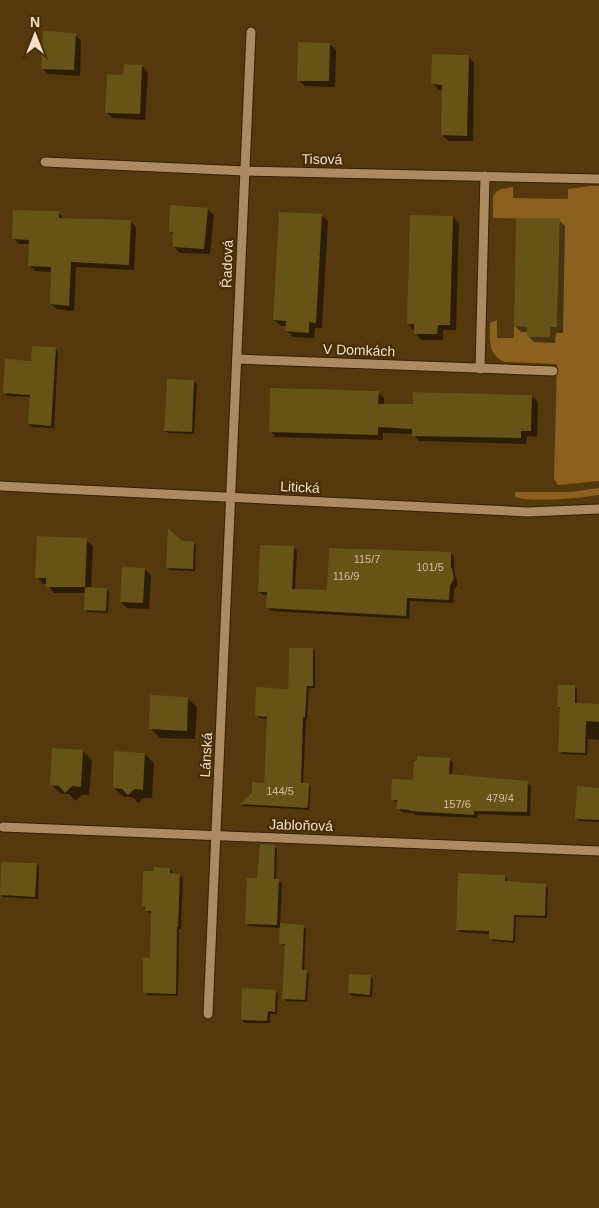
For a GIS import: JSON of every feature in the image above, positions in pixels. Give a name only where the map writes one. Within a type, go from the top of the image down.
[{"type":"street","name":"Řadová","points":[[231,497],[251,32]]},
{"type":"street","name":"Tisová","points":[[45,162],[245,171],[599,179]]},
{"type":"street","points":[[480,369],[485,176]]},
{"type":"street","name":"V Domkách","points":[[237,359],[553,371]]},
{"type":"street","name":"Litická","points":[[0,486],[528,512],[599,509]]},
{"type":"street","name":"Lánská","points":[[208,1014],[231,497]]},
{"type":"street","name":"Jabloňová","points":[[3,827],[599,851]]},
{"type":"shaded area","points":[[599,186],[599,481],[558,485],[554,479],[557,364],[505,362],[499,359],[492,351],[490,323],[497,320],[497,338],[514,338],[514,326],[527,327],[527,337],[550,337],[550,327],[557,327],[560,219],[493,218],[493,197],[501,189],[513,187],[513,198],[568,199],[568,189]]},
{"type":"shaded area","points":[[599,488],[599,495],[544,500],[515,497],[515,492],[571,492]]},
{"type":"building","points":[[43,31],[76,33],[74,70],[41,69]]},
{"type":"building","points":[[298,42],[330,43],[329,81],[297,81]]},
{"type":"building","points":[[432,54],[469,55],[467,136],[441,135],[442,85],[431,84]]},
{"type":"building","points":[[124,64],[142,65],[140,114],[105,113],[107,74],[123,75]]},
{"type":"building","points":[[170,205],[208,208],[204,249],[173,247],[173,232],[169,232]]},
{"type":"building","points":[[13,210],[59,211],[59,218],[131,220],[129,265],[71,262],[69,306],[50,304],[51,267],[28,266],[29,240],[12,239]]},
{"type":"building","points":[[279,212],[322,214],[316,323],[309,322],[309,333],[285,331],[286,321],[273,320]]},
{"type":"building","points":[[410,215],[453,216],[450,325],[438,325],[437,334],[414,334],[414,324],[407,324]]},
{"type":"building","points":[[516,218],[560,218],[557,327],[550,327],[550,337],[527,337],[527,327],[514,326]]},
{"type":"building","points":[[32,346],[56,347],[51,426],[28,424],[30,395],[3,393],[5,359],[31,361]]},
{"type":"building","points":[[167,379],[194,380],[192,432],[164,431]]},
{"type":"building","points":[[270,388],[379,391],[378,404],[413,404],[413,392],[532,395],[531,431],[521,431],[521,438],[412,436],[412,429],[378,427],[378,435],[269,432]]},
{"type":"building","points":[[168,528],[182,541],[194,542],[193,569],[166,568]]},
{"type":"building","points":[[37,536],[87,538],[85,587],[46,587],[46,578],[35,578]]},
{"type":"building","points":[[260,545],[294,546],[292,589],[327,590],[329,548],[451,552],[451,568],[454,578],[450,586],[449,600],[407,598],[406,616],[266,608],[267,592],[258,592]]},
{"type":"building","points":[[122,567],[145,568],[143,603],[120,602]]},
{"type":"building","points":[[85,587],[107,588],[106,611],[84,610]]},
{"type":"building","points":[[289,648],[313,648],[313,686],[307,686],[305,717],[303,717],[301,783],[309,783],[308,806],[307,808],[240,804],[252,793],[252,782],[264,783],[267,717],[255,716],[256,687],[288,689]]},
{"type":"building","points":[[558,685],[575,685],[575,703],[599,704],[599,722],[586,721],[585,753],[558,752],[560,707],[557,707]]},
{"type":"building","points":[[150,695],[188,697],[187,731],[149,729]]},
{"type":"building","points":[[52,748],[83,750],[81,787],[72,786],[65,793],[59,786],[50,785]]},
{"type":"building","points":[[114,751],[145,753],[143,790],[135,789],[128,795],[122,789],[113,788]]},
{"type":"building","points":[[417,756],[450,758],[449,774],[528,781],[527,812],[474,811],[474,815],[397,809],[397,800],[391,800],[392,779],[413,780],[414,761],[417,761]]},
{"type":"building","points":[[577,786],[599,788],[599,820],[575,819]]},
{"type":"building","points":[[260,844],[275,845],[274,879],[279,879],[277,925],[245,924],[247,878],[257,878]]},
{"type":"building","points":[[1,862],[37,863],[35,897],[0,895]]},
{"type":"building","points":[[154,867],[170,868],[170,873],[180,874],[176,994],[143,993],[143,958],[150,958],[151,911],[145,911],[145,907],[142,906],[143,871],[153,871]]},
{"type":"building","points":[[458,873],[505,875],[505,881],[546,884],[545,916],[514,915],[513,941],[489,939],[489,931],[456,930]]},
{"type":"building","points":[[280,923],[304,925],[302,970],[307,970],[305,1000],[282,999],[285,944],[279,944]]},
{"type":"building","points":[[349,974],[371,975],[370,995],[348,993]]},
{"type":"building","points":[[242,988],[276,990],[275,1012],[268,1011],[267,1021],[241,1020]]}]
